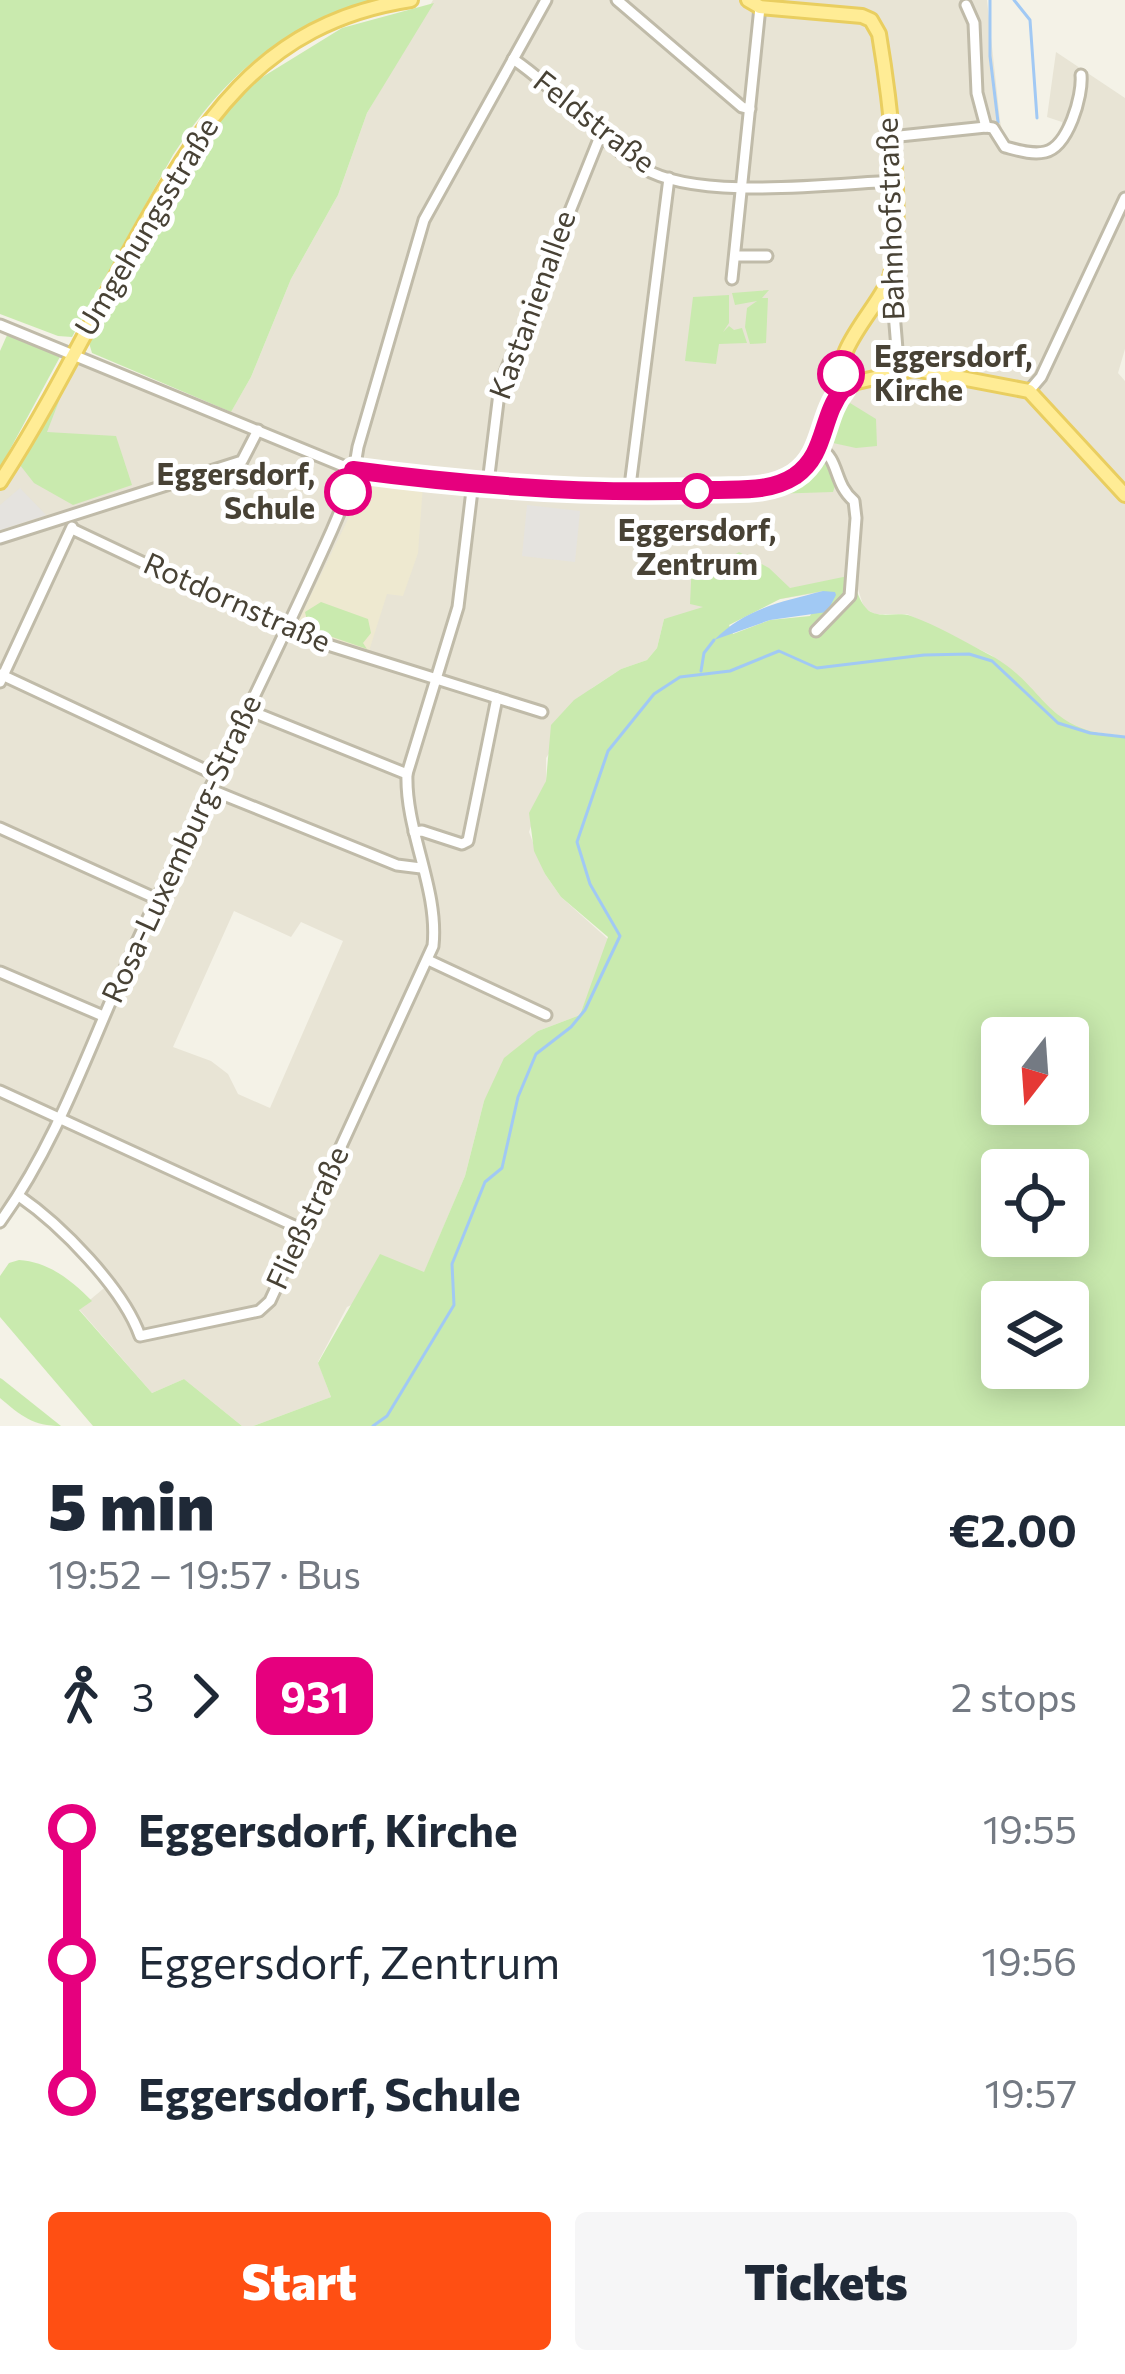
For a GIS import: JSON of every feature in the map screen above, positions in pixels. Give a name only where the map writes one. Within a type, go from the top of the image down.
[{"type":"main road","name":"Umgehungsstraße","points":[[0,482],[178,164],[222,101],[297,39],[356,13],[411,0]]},
{"type":"main road","name":"Bahnhofstraße","points":[[754,4],[867,11],[879,34],[897,224],[888,284]]},
{"type":"main road","points":[[888,284],[856,331],[839,378],[843,389],[907,369],[1030,391],[1125,495]]},
{"type":"street","name":"Rosa-Luxemburg-Straße","points":[[0,1221],[19,1196],[61,1117],[103,1016],[341,510],[424,220],[546,0]]},
{"type":"street","points":[[617,0],[750,109]]},
{"type":"street","points":[[732,280],[750,109],[754,4]]},
{"type":"street","points":[[966,5],[974,22],[977,93],[986,127]]},
{"type":"street","name":"Feldstraße","points":[[513,59],[645,169],[669,178],[742,188],[893,181]]},
{"type":"street","points":[[890,137],[986,127],[993,128],[1005,147],[1041,153],[1052,150],[1067,127],[1082,87],[1081,75]]},
{"type":"street","name":"Kastanienallee","points":[[488,483],[500,385],[602,134]]},
{"type":"street","points":[[629,494],[669,178]]},
{"type":"street","points":[[1030,391],[1041,377],[1125,198]]},
{"type":"street","points":[[735,256],[767,256]]},
{"type":"street","name":"Bahnhofstraße","points":[[888,284],[897,349],[907,369]]},
{"type":"street","points":[[0,325],[353,470],[629,494],[765,488],[800,472],[820,448],[830,411],[843,389]]},
{"type":"street","points":[[0,538],[242,461],[258,430]]},
{"type":"street","points":[[816,631],[850,596],[856,518],[854,501],[841,490],[832,458],[820,448]]},
{"type":"street","name":"Fließstraße","points":[[19,1196],[114,1287],[140,1336],[265,1308],[428,960],[434,930],[406,796],[407,773],[465,577],[473,482]]},
{"type":"street","points":[[70,516],[72,529],[1,677],[216,775]]},
{"type":"street","name":"Rotdornstraße","points":[[72,529],[286,630],[542,712]]},
{"type":"street","points":[[413,832],[462,844],[468,841],[496,698]]},
{"type":"street","points":[[248,710],[374,764],[407,773]]},
{"type":"street","points":[[209,789],[397,865],[421,868]]},
{"type":"street","points":[[0,828],[157,899]]},
{"type":"street","points":[[428,960],[546,1015]]},
{"type":"street","points":[[0,972],[103,1016]]},
{"type":"street","points":[[0,1091],[303,1230]]},
{"type":"shaded area","points":[[433,0],[987,0],[1000,121],[1010,144],[1043,148],[1054,144],[1062,133],[1062,122],[1047,117],[1056,52],[1125,98],[1125,349],[1118,373],[1125,381],[1125,736],[1078,730],[1057,717],[991,655],[907,614],[875,614],[864,608],[857,586],[664,619],[657,648],[647,660],[621,669],[592,688],[546,758],[546,781],[529,832],[545,874],[561,897],[609,940],[580,1015],[538,1031],[484,1101],[465,1176],[424,1273],[347,1307],[318,1362],[331,1397],[242,1426],[184,1379],[152,1393],[79,1309],[109,1284],[30,1205],[21,1202],[0,1230],[0,469],[20,464],[78,363],[225,422],[251,377],[291,279],[338,195],[367,113]],"holes":[[[234,911],[291,937],[301,922],[343,941],[270,1108],[238,1094],[228,1074],[211,1061],[173,1047]]]},
{"type":"shaded area","points":[[366,482],[423,485],[418,553],[403,596],[387,594],[369,651],[295,628]]},
{"type":"shaded area","points":[[20,488],[46,515],[0,530],[0,505]]},
{"type":"shaded area","points":[[527,505],[580,511],[575,562],[522,556]]},
{"type":"green space","points":[[0,0],[373,0],[283,40],[214,100],[173,155],[72,337],[0,314]]},
{"type":"green space","points":[[434,3],[367,113],[338,195],[291,279],[251,377],[231,412],[92,353],[89,343],[206,134],[256,81],[342,28]]},
{"type":"green space","points":[[769,290],[762,298],[768,298],[766,343],[750,344],[747,308],[757,301],[735,305],[732,293]]},
{"type":"green space","points":[[729,295],[729,323],[723,332],[729,326],[742,328],[747,343],[719,344],[716,364],[685,361],[693,297]]},
{"type":"green space","points":[[8,333],[61,355],[0,468],[0,351]]},
{"type":"green space","points":[[66,383],[47,432],[116,436],[132,485],[73,505],[34,483],[20,465]]},
{"type":"green space","points":[[850,403],[876,419],[877,446],[833,443],[834,423]]},
{"type":"green space","points":[[829,458],[836,483],[833,492],[771,494],[798,485]]},
{"type":"green space","points":[[739,552],[769,568],[790,588],[848,576],[870,612],[911,616],[939,628],[1006,665],[1076,726],[1125,736],[1125,1426],[253,1426],[331,1397],[318,1363],[380,1254],[424,1272],[465,1176],[484,1101],[504,1058],[538,1031],[580,1015],[608,937],[561,897],[545,874],[534,851],[529,813],[546,781],[551,725],[574,700],[621,669],[647,660],[657,648],[664,619],[703,607],[690,604],[692,561],[724,561]],"holes":[[[823,591],[810,616],[770,620],[733,634],[729,625],[780,599]]]},
{"type":"green space","points":[[321,602],[368,619],[371,633],[363,643],[367,649],[309,629],[305,612]]},
{"type":"green space","points":[[19,1260],[59,1273],[92,1301],[79,1310],[152,1393],[184,1379],[242,1426],[93,1426],[0,1317],[0,1276],[9,1263]]},
{"type":"green space","points":[[0,1378],[61,1426],[35,1422],[14,1410],[0,1398]]},
{"type":"water","points":[[823,591],[836,595],[827,612],[770,620],[714,640],[751,613]]},
{"type":"waterway","points":[[990,0],[990,56],[998,122]]},
{"type":"waterway","points":[[1014,0],[1030,20],[1037,118]]},
{"type":"waterway","points":[[701,671],[704,653],[714,640]]},
{"type":"waterway","points":[[373,1426],[387,1416],[454,1305],[452,1264],[485,1182],[502,1168],[518,1097],[536,1054],[585,1010],[620,936],[590,884],[577,842],[608,751],[654,694],[680,677],[730,671],[779,651],[817,668],[969,654],[992,661],[1058,723],[1125,737]]},
{"type":"bus line","name":"931","points":[[348,492],[353,470],[633,494],[765,488],[792,478],[814,458],[843,389],[841,374]]},
{"type":"place","name":"Eggersdorf, Kirche","points":[[841,374]]},
{"type":"place","name":"Eggersdorf, Zentrum","points":[[697,491]]},
{"type":"place","name":"Eggersdorf, Schule","points":[[348,492]]}]
